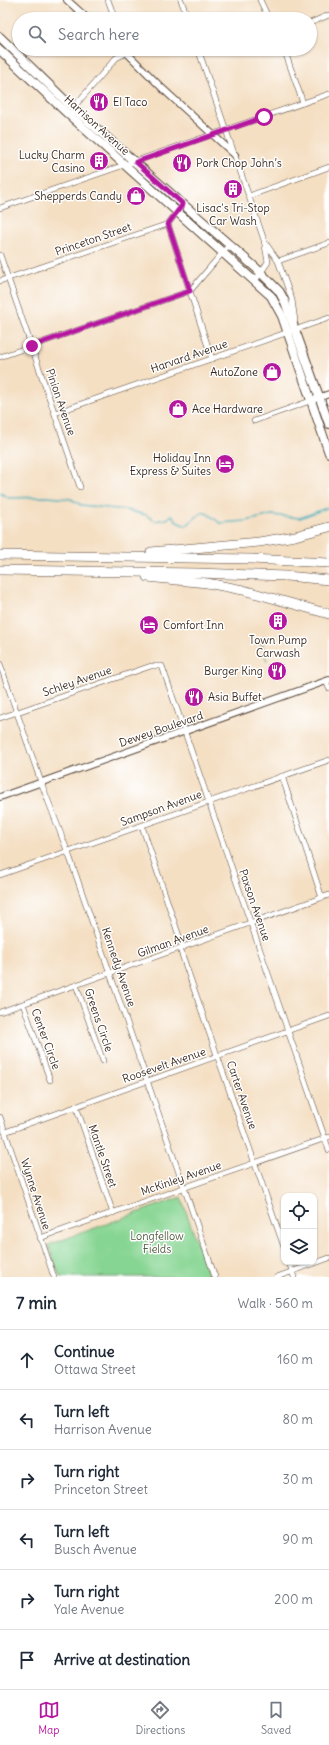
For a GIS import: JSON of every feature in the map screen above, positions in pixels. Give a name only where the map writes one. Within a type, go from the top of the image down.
[{"type":"highway","points":[[56,557],[215,548],[295,536],[329,526]]},
{"type":"highway","points":[[0,555],[250,559],[329,563]]},
{"type":"highway","points":[[0,570],[110,571],[286,576],[329,580]]},
{"type":"highway","points":[[110,571],[243,590],[329,614]]},
{"type":"main road","name":"Harrison Avenue","points":[[0,37],[12,50]]},
{"type":"main road","name":"Harrison Avenue","points":[[0,51],[271,296],[282,316],[329,453]]},
{"type":"main road","name":"Harrison Avenue","points":[[19,56],[65,98],[73,108],[261,273],[279,291],[296,330],[329,424]]},
{"type":"street","points":[[67,0],[80,12]]},
{"type":"street","points":[[108,0],[112,12]]},
{"type":"street","points":[[181,0],[185,12]]},
{"type":"street","points":[[260,0],[266,12]]},
{"type":"street","points":[[317,20],[329,16]]},
{"type":"street","points":[[0,51],[7,45]]},
{"type":"street","points":[[73,108],[118,56]]},
{"type":"street","points":[[131,56],[163,89],[214,134],[235,155]]},
{"type":"street","points":[[200,56],[264,240],[268,262],[255,281]]},
{"type":"street","points":[[286,56],[303,103]]},
{"type":"street","points":[[0,208],[126,166],[329,94]]},
{"type":"street","points":[[249,196],[329,167]]},
{"type":"street","points":[[183,204],[168,224],[212,359]]},
{"type":"street","name":"Princeton Street","points":[[0,281],[168,224]]},
{"type":"street","points":[[264,240],[278,261],[292,300],[296,330]]},
{"type":"street","points":[[278,261],[329,243]]},
{"type":"street","points":[[0,357],[190,291],[222,251],[229,245]]},
{"type":"street","name":"Pinion Avenue","points":[[0,255],[80,487]]},
{"type":"street","name":"Harvard Avenue","points":[[55,413],[329,318]]},
{"type":"street","points":[[254,421],[329,394]]},
{"type":"street","name":"Kennedy Avenue","points":[[0,664],[18,712],[41,782],[68,851],[111,973],[216,1277]]},
{"type":"street","name":"Schley Avenue","points":[[0,718],[151,666],[162,666]]},
{"type":"street","name":"Paxson Avenue","points":[[162,666],[287,1030],[327,1138],[329,1150]]},
{"type":"street","points":[[328,680],[329,688]]},
{"type":"street","name":"Dewey Boulevard","points":[[0,796],[328,680]]},
{"type":"street","name":"Sampson Avenue","points":[[0,875],[329,760]]},
{"type":"street","points":[[282,776],[322,898]]},
{"type":"street","name":"Carter Avenue","points":[[142,826],[182,949],[281,1239]]},
{"type":"street","name":"Gilman Avenue","points":[[0,1012],[182,949],[329,895]]},
{"type":"street","name":"Greens Circle","points":[[76,985],[103,1062]]},
{"type":"street","name":"Center Circle","points":[[22,1004],[50,1080]]},
{"type":"street","name":"Roosevelt Avenue","points":[[5,1132],[329,1016]]},
{"type":"street","name":"Mantle Street","points":[[76,1106],[112,1213]]},
{"type":"street","name":"Wynne Avenue","points":[[0,1118],[54,1277]]},
{"type":"street","name":"McKinley Avenue","points":[[40,1238],[327,1138]]},
{"type":"street","points":[[277,1277],[329,1258]]},
{"type":"street","points":[[290,1265],[294,1277]]},
{"type":"green space","points":[[263,637],[267,640],[262,643],[267,661],[260,640]]},
{"type":"green space","name":"Longfellow Fields","points":[[181,1197],[209,1277],[60,1277],[48,1245]]},
{"type":"waterway","points":[[0,493],[9,498],[47,497],[71,499],[81,505],[126,510],[146,515],[155,521],[167,519],[172,515],[177,522],[186,526],[202,512],[208,514],[220,523],[246,521],[272,515],[300,518],[329,507]]},
{"type":"place","name":"El Taco","points":[[99,102]]},
{"type":"place","name":"Lucky Charm Casino","points":[[99,161]]},
{"type":"place","name":"Pork Chop John’s","points":[[182,163]]},
{"type":"place","name":"Lisac's Tri-Stop Car Wash","points":[[233,189]]},
{"type":"place","name":"Shepperds Candy","points":[[136,196]]},
{"type":"place","name":"AutoZone","points":[[272,372]]},
{"type":"place","name":"Ace Hardware","points":[[178,409]]},
{"type":"place","name":"Holiday Inn Express & Suites","points":[[225,464]]},
{"type":"place","name":"Town Pump Carwash","points":[[278,621]]},
{"type":"place","name":"Comfort Inn","points":[[149,625]]},
{"type":"place","name":"Burger King","points":[[277,671]]},
{"type":"place","name":"Asia Buffet","points":[[194,697]]},
{"type":"route","points":[[32,346],[190,291],[168,224],[183,204],[136,162],[264,117]]}]
